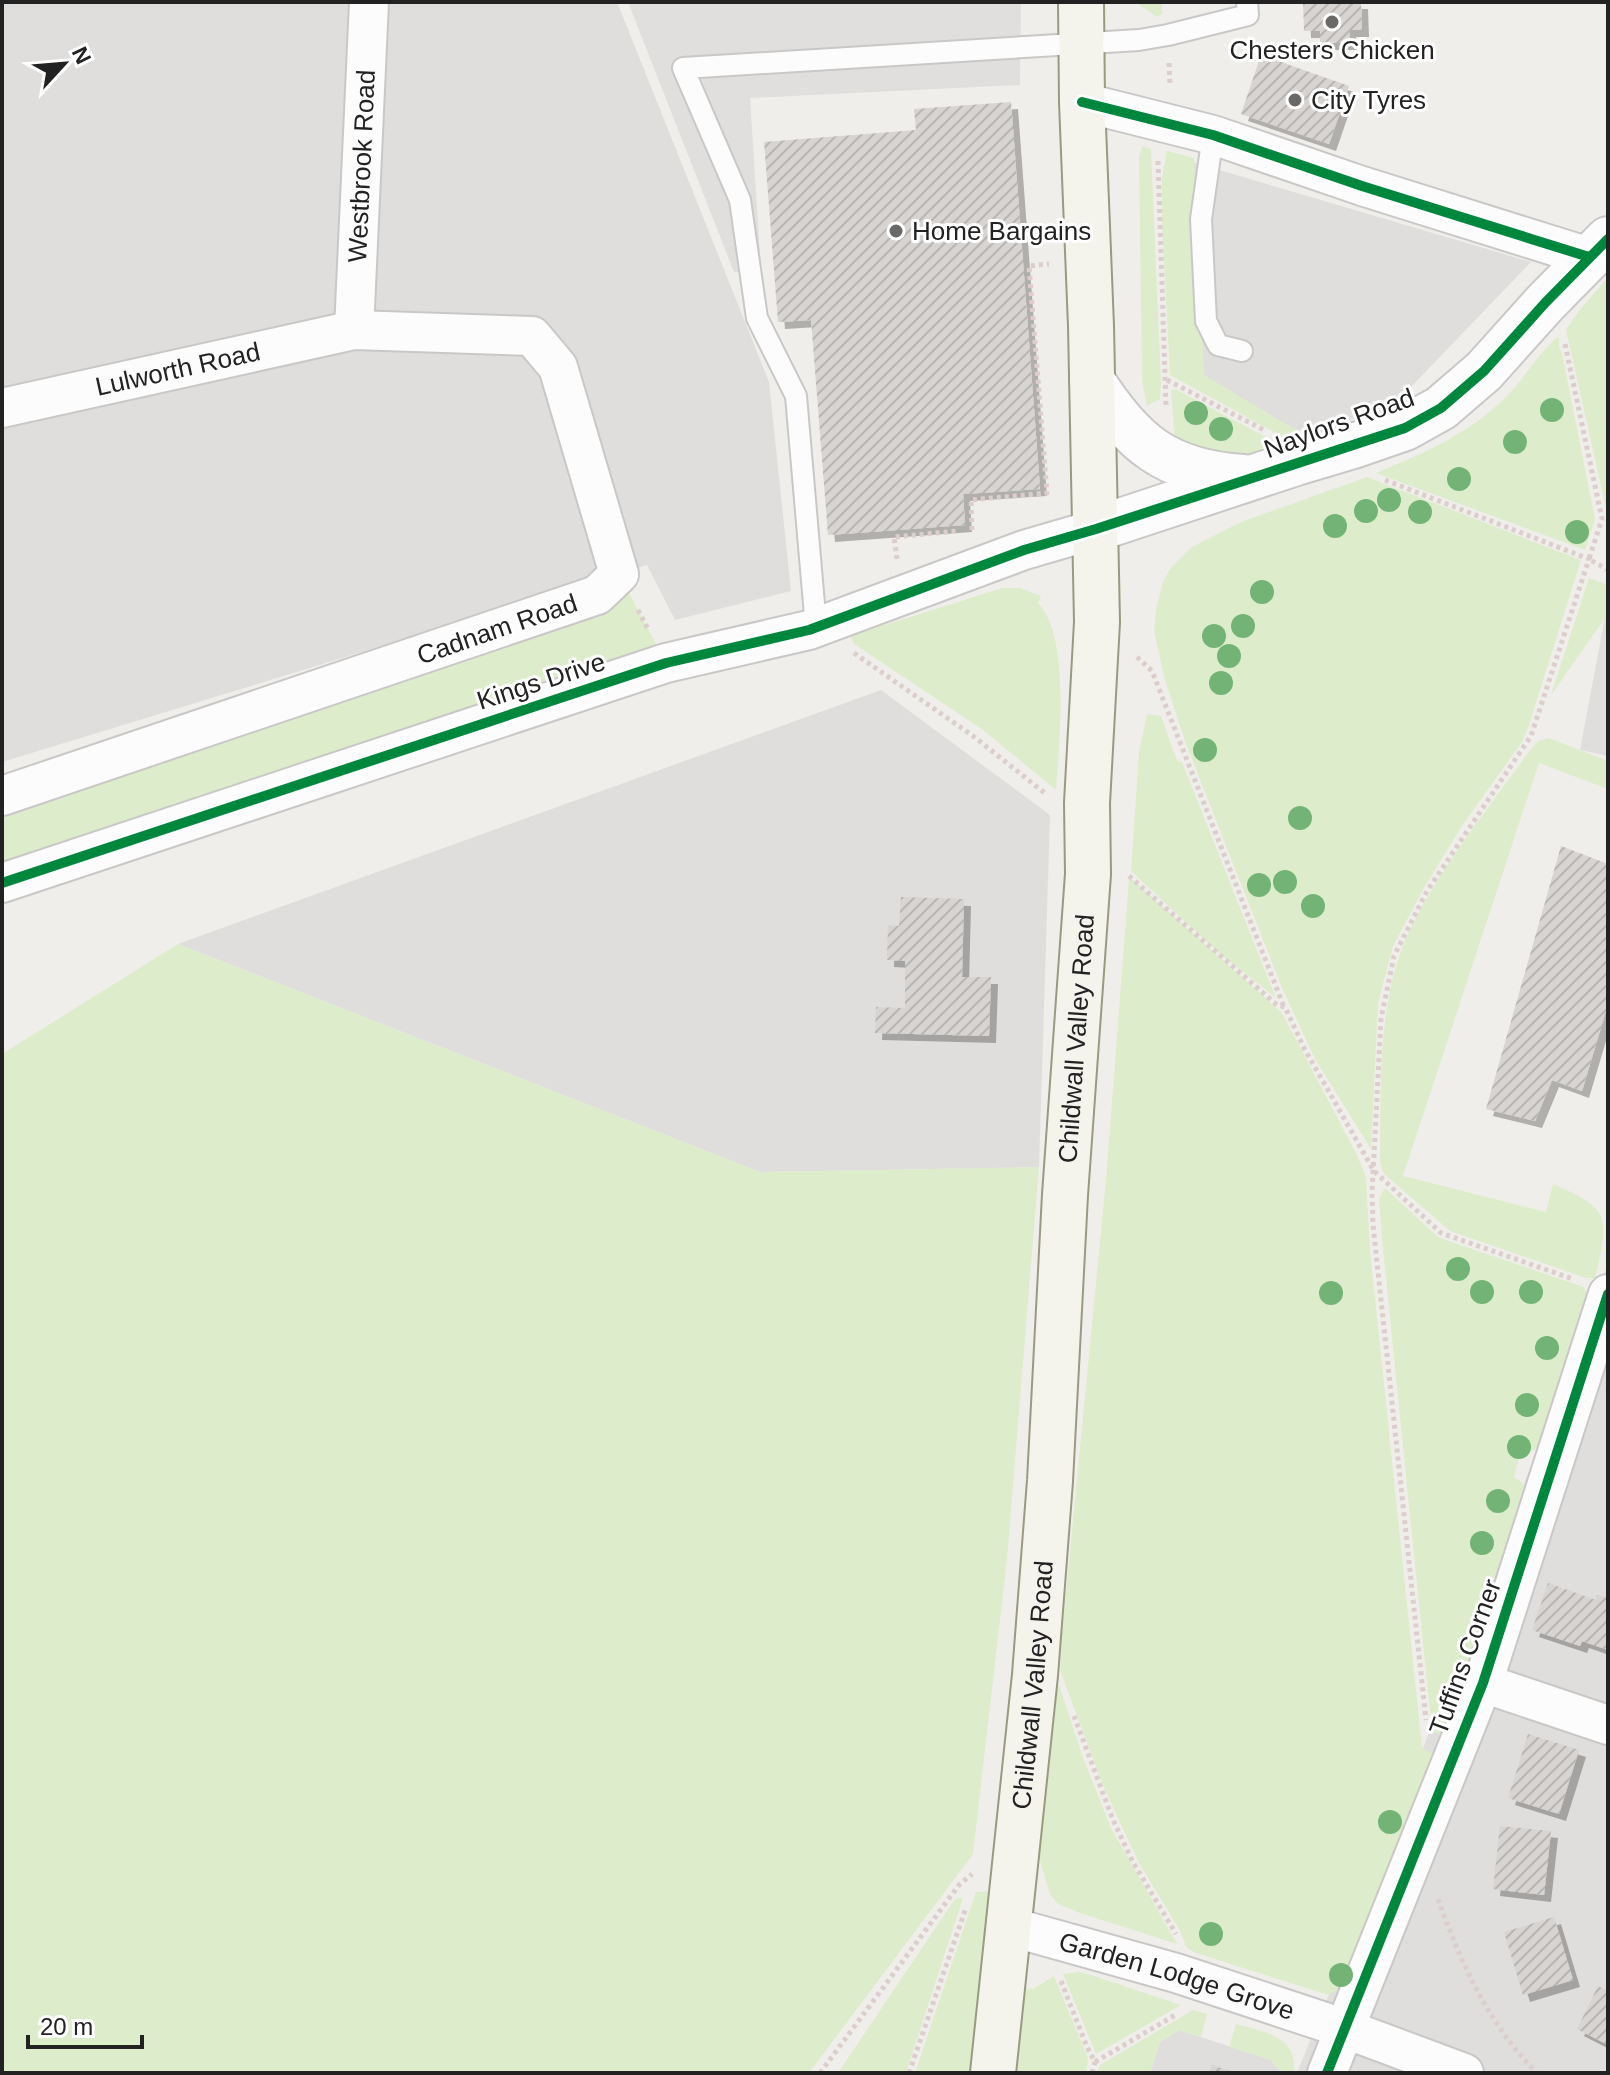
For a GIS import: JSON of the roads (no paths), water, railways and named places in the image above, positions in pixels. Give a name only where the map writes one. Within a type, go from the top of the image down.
[{"type":"main road","name":"Childwall Valley Road","points":[[993,2073],[1035,1675],[1048,1511],[1065,1195],[1088,874],[1087,803],[1097,622],[1081,23]]},
{"type":"street","name":"Westbrook Road","points":[[354,330],[369,2]]},
{"type":"street","name":"Naylors Road","points":[[1082,102],[1213,135],[1362,186],[1598,248],[1484,371],[1441,408],[1405,428],[1096,529]]},
{"type":"street","name":"Lulworth Road","points":[[2,408],[354,330]]},
{"type":"street","name":"Cadnam Road","points":[[2,796],[597,595],[619,574],[558,367],[532,336],[354,330]]},
{"type":"street","points":[[1092,380],[1114,415],[1141,443],[1166,460],[1195,471],[1251,478]]},
{"type":"street","name":"Kings Drive","points":[[2,883],[666,663],[816,627],[1024,550],[1096,529]]},
{"type":"street","name":"Tuffins Corner","points":[[1343,2028],[1483,1683],[1594,1287]]},
{"type":"street","points":[[1483,1683],[1608,1725]]},
{"type":"street","name":"Garden Lodge Grove","points":[[1008,1926],[1187,1977],[1343,2028],[1464,2073]]},
{"type":"street","points":[[1327,2073],[1343,2028]]},
{"type":"lane","points":[[816,627],[796,396],[757,318],[740,200],[683,68],[1081,23],[1168,35],[1248,15],[1247,2]]},
{"type":"lane","points":[[1213,135],[1201,219],[1206,321],[1218,345],[1242,351]]},
{"type":"place","name":"Chesters Chicken","points":[[1332,22]]},
{"type":"place","name":"City Tyres","points":[[1295,100]]},
{"type":"place","name":"Home Bargains","points":[[896,231]]}]
